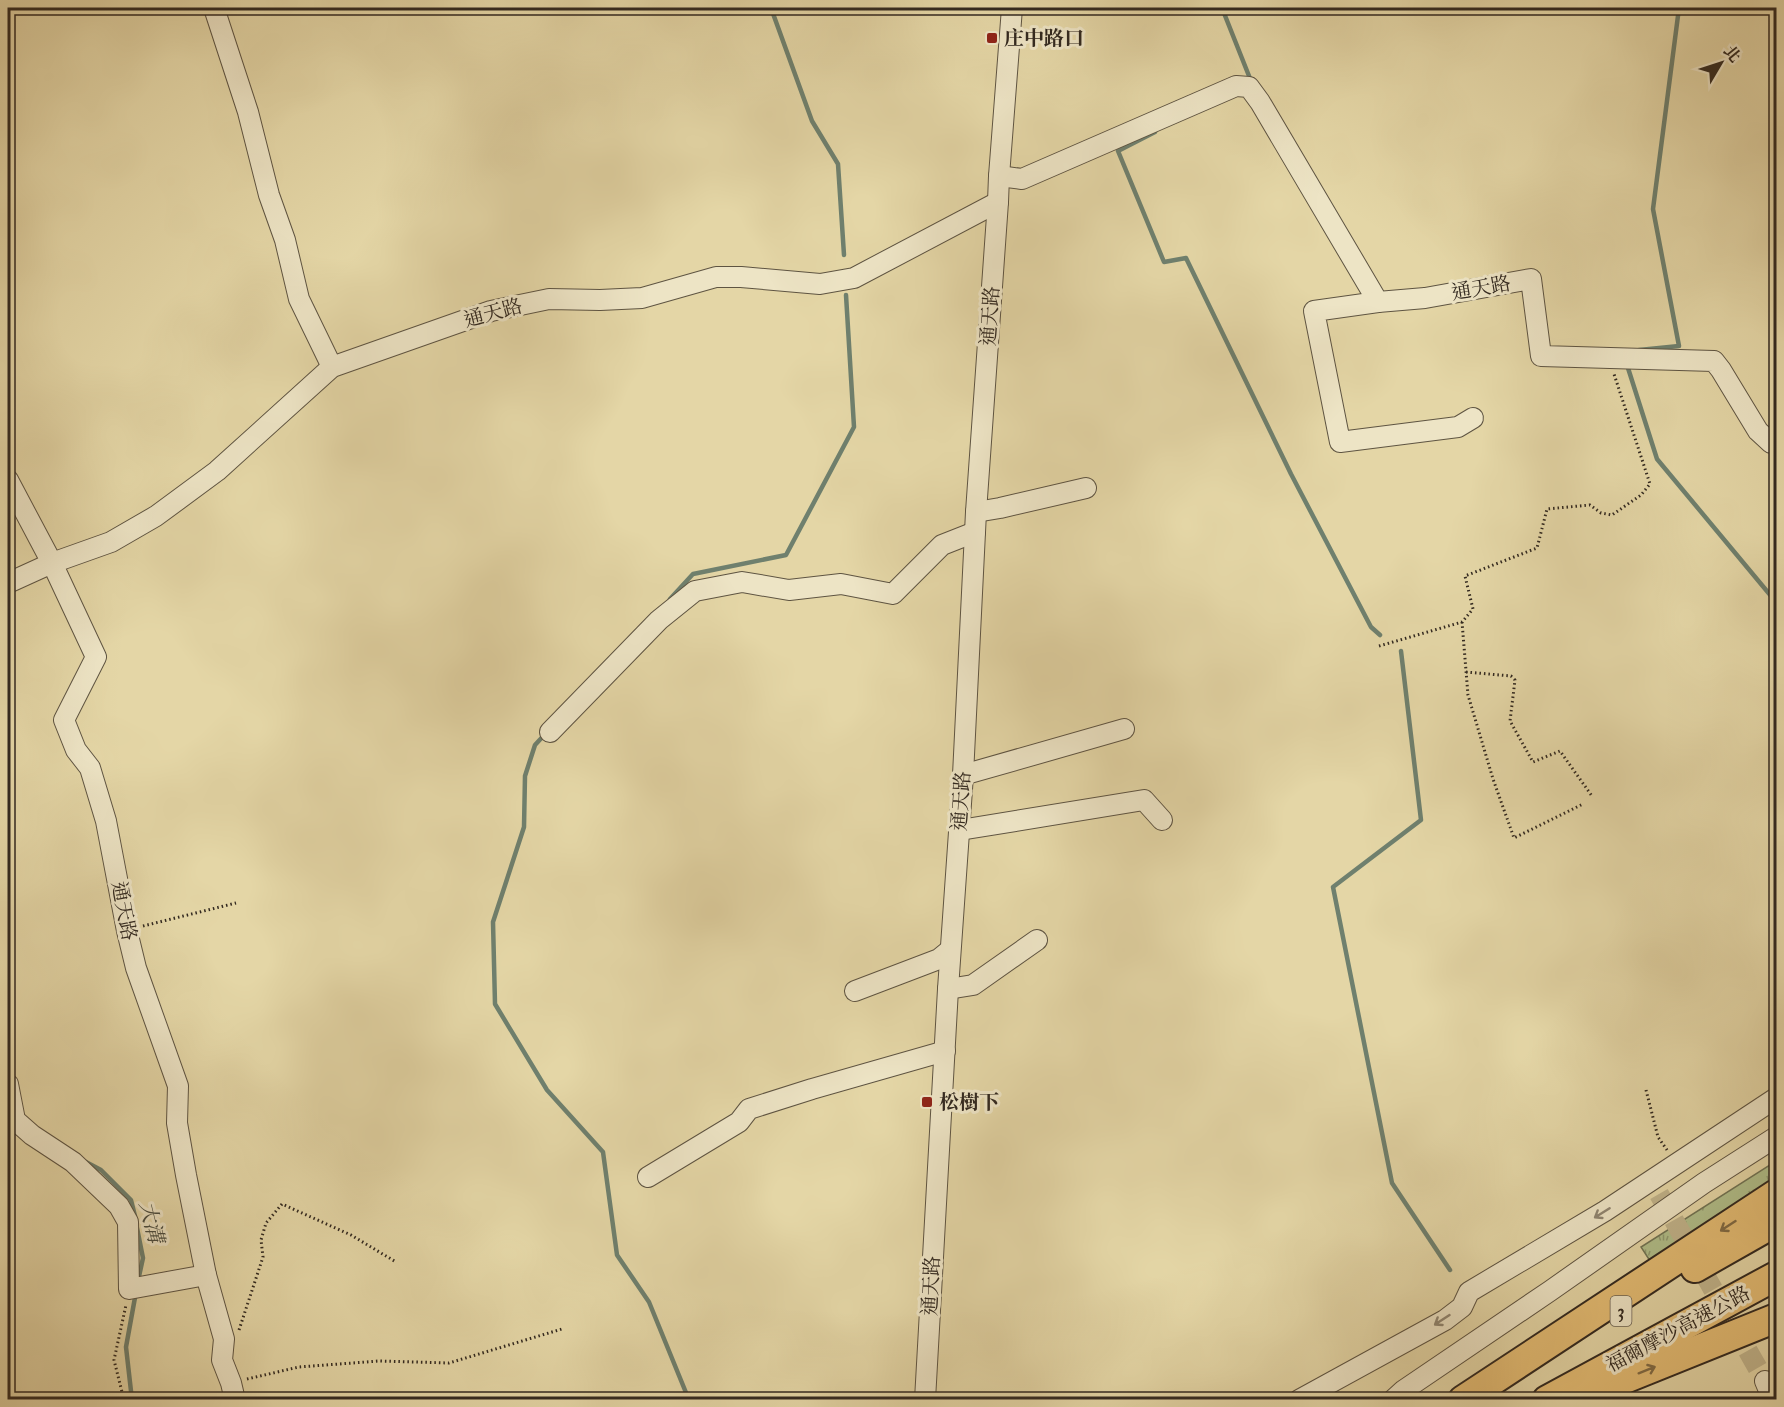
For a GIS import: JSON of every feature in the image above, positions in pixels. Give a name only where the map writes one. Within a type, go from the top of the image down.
[{"type":"highway","points":[[1464,1400],[1776,1194]]},
{"type":"highway","name":"3","points":[[1464,1400],[1776,1222]]},
{"type":"highway","name":"福爾摩沙高速公路","points":[[1547,1400],[1776,1276]]},
{"type":"highway","points":[[1573,1400],[1776,1318]]},
{"type":"street","points":[[214,8],[248,112],[269,195],[285,240],[299,299],[332,367]]},
{"type":"street","name":"通天路","points":[[924,1400],[950,950],[960,830],[976,512],[1012,8]]},
{"type":"street","points":[[999,176],[1022,179],[1236,86],[1249,87],[1378,302],[1314,311],[1340,442],[1458,427],[1473,418]]},
{"type":"street","name":"通天路","points":[[8,583],[52,563],[111,542],[156,516],[216,471],[332,367],[490,311],[549,299],[642,298],[716,277],[741,276],[820,284],[854,278],[998,202]]},
{"type":"street","name":"通天路","points":[[1378,302],[1425,298],[1531,279],[1541,356],[1714,361],[1758,431],[1771,443],[1776,441]]},
{"type":"street","points":[[8,480],[52,563]]},
{"type":"street","points":[[976,512],[1086,488]]},
{"type":"street","points":[[550,732],[659,620],[694,591],[742,582],[789,590],[841,584],[893,594],[942,544],[975,532]]},
{"type":"street","name":"通天路","points":[[52,563],[96,657],[64,720],[76,750],[90,768],[106,821],[136,968],[178,1086],[177,1123],[206,1275],[224,1338],[222,1360],[233,1391]]},
{"type":"street","points":[[963,775],[1124,729]]},
{"type":"street","points":[[960,830],[1144,800],[1162,820]]},
{"type":"street","points":[[948,989],[973,985],[1037,940]]},
{"type":"street","points":[[855,991],[939,959],[950,950]]},
{"type":"street","points":[[648,1177],[739,1122],[749,1109],[945,1051]]},
{"type":"street","points":[[8,1084],[15,1120],[32,1135],[73,1162],[119,1206],[128,1222],[129,1289],[206,1275]]},
{"type":"street","points":[[1299,1400],[1445,1320],[1462,1307],[1469,1292],[1605,1211],[1655,1187],[1676,1164],[1776,1098]]},
{"type":"street","points":[[1393,1400],[1704,1183],[1776,1137]]},
{"type":"street","points":[[1765,1380],[1773,1400]]},
{"type":"path","points":[[1379,646],[1462,622],[1473,609],[1465,576],[1537,548],[1548,509],[1590,505],[1601,513],[1612,515],[1641,495],[1650,484],[1609,358]]},
{"type":"path","points":[[1462,622],[1467,695],[1514,838],[1583,804]]},
{"type":"path","points":[[1466,672],[1511,676],[1515,680],[1510,721],[1533,762],[1560,751],[1592,796]]},
{"type":"path","points":[[127,930],[236,903]]},
{"type":"path","points":[[1646,1090],[1658,1137],[1676,1164]]},
{"type":"path","points":[[224,1338],[236,1339],[263,1257],[261,1240],[266,1223],[282,1204],[351,1235],[396,1262]]},
{"type":"path","points":[[124,1400],[114,1360],[129,1289]]},
{"type":"path","points":[[233,1391],[299,1367],[379,1361],[449,1363],[562,1329]]},
{"type":"green space","points":[[1776,1161],[1776,1184],[1652,1264],[1641,1247]]},
{"type":"waterway","points":[[771,8],[812,121],[838,164],[844,255]]},
{"type":"waterway","points":[[1222,8],[1251,81]]},
{"type":"waterway","points":[[1639,350],[1679,346],[1653,209],[1679,8]]},
{"type":"waterway","points":[[1155,132],[1118,151],[1164,262],[1186,258],[1291,474],[1371,627],[1380,635]]},
{"type":"waterway","points":[[670,599],[693,574],[786,555],[854,427],[846,295]]},
{"type":"waterway","points":[[1628,368],[1657,459],[1776,602]]},
{"type":"waterway","points":[[1401,651],[1421,820],[1333,887],[1392,1183],[1450,1270]]},
{"type":"waterway","points":[[546,733],[535,745],[525,776],[524,827],[493,922],[495,1004],[547,1090],[603,1152],[617,1255],[649,1302],[689,1400]]},
{"type":"waterway","name":"大溝","points":[[84,1161],[101,1170],[131,1200],[135,1216]]},
{"type":"waterway","name":"大溝","points":[[137,1228],[143,1258],[138,1281]]},
{"type":"waterway","name":"大溝","points":[[132,1400],[126,1347],[136,1292]]},
{"type":"tunnel","points":[[1659,1194],[1765,1381]]},
{"type":"place","name":"庄中路口","points":[[992,38]]},
{"type":"place","name":"松樹下","points":[[927,1102]]}]
